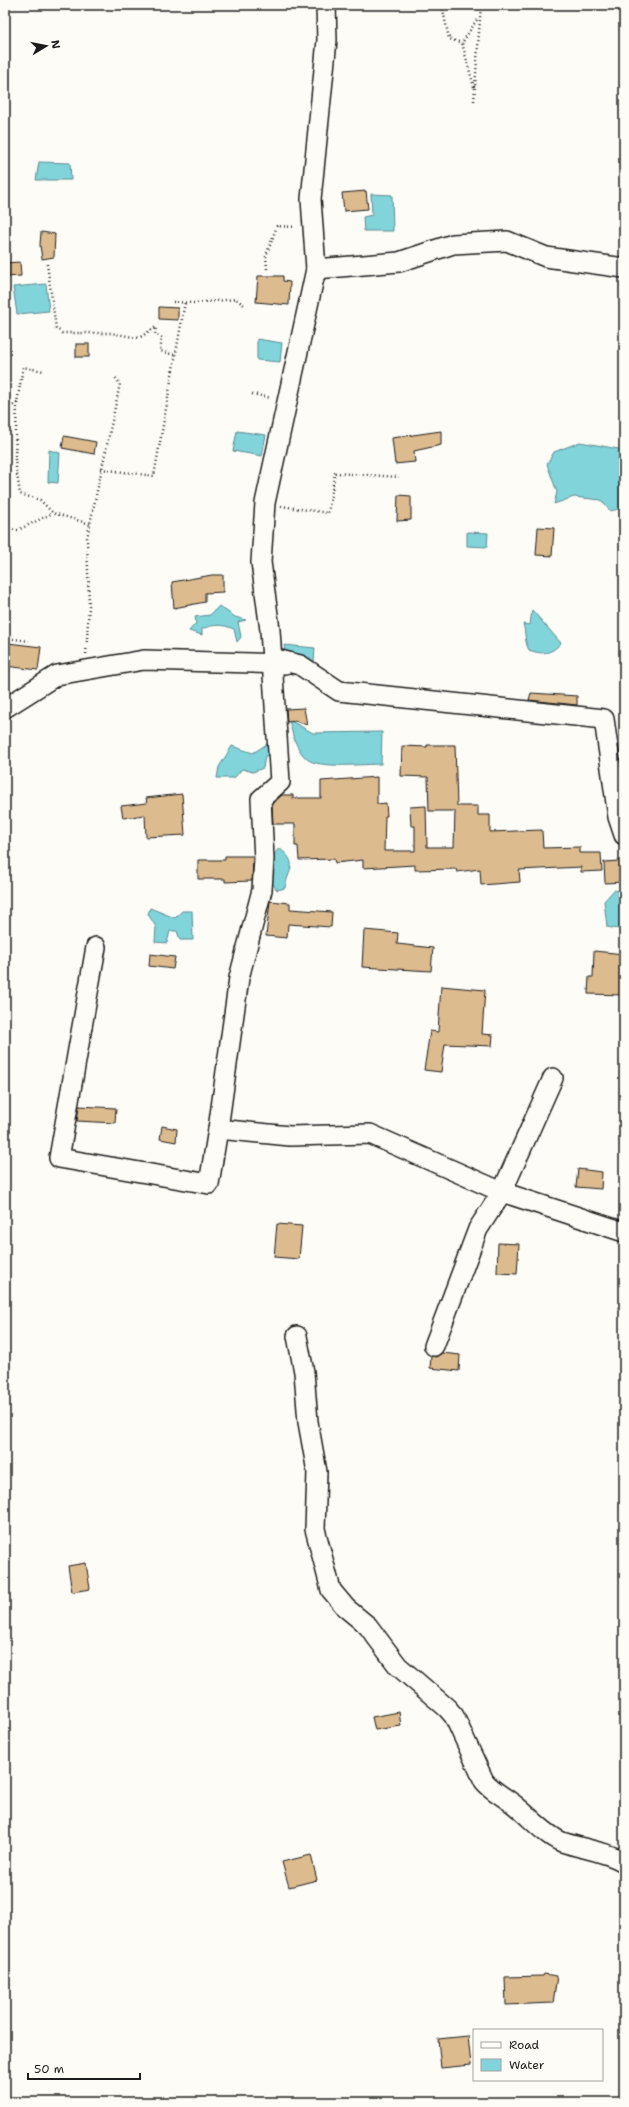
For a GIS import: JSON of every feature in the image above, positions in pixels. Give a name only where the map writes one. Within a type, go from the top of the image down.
[{"type":"street","points":[[96,947],[59,1158],[209,1184],[239,978],[262,890],[264,859],[260,799],[280,782],[270,630],[261,562],[265,503],[316,269],[311,199],[328,40],[326,5]]},
{"type":"street","points":[[316,269],[399,262],[453,244],[507,241],[546,257],[624,268]]},
{"type":"street","points":[[5,708],[57,675],[144,660],[272,661],[300,665],[339,691],[604,719],[618,817],[624,835]]},
{"type":"street","points":[[434,1346],[478,1229],[502,1192],[554,1078]]},
{"type":"street","points":[[218,1129],[290,1136],[370,1134],[502,1192],[624,1232]]},
{"type":"street","points":[[297,1336],[304,1372],[308,1422],[317,1472],[318,1495],[315,1529],[331,1590],[346,1608],[368,1626],[398,1666],[447,1708],[454,1716],[484,1781],[491,1789],[514,1804],[551,1836],[561,1841],[613,1855],[624,1862]]},
{"type":"path","points":[[442,5],[449,39],[462,44]]},
{"type":"path","points":[[474,101],[481,5]]},
{"type":"path","points":[[475,89],[462,44],[479,16]]},
{"type":"path","points":[[267,269],[266,256],[277,226],[313,227]]},
{"type":"path","points":[[47,264],[56,328],[62,333],[111,333],[139,338],[156,327],[155,334],[162,338],[160,351],[176,355]]},
{"type":"path","points":[[173,302],[236,299],[244,305]]},
{"type":"path","points":[[101,468],[154,476],[185,302]]},
{"type":"path","points":[[44,371],[23,367],[17,403],[15,460],[20,494],[40,500],[53,513],[90,524]]},
{"type":"path","points":[[86,670],[89,606],[87,538],[120,384],[115,377]]},
{"type":"path","points":[[5,406],[12,406],[17,403]]},
{"type":"path","points":[[265,503],[328,513],[335,474],[399,477]]},
{"type":"path","points":[[5,529],[18,530],[53,513]]},
{"type":"path","points":[[5,638],[29,641]]},
{"type":"water","points":[[39,162],[70,163],[71,180],[36,180]]},
{"type":"water","points":[[371,194],[392,195],[393,231],[364,231],[363,217],[372,215]]},
{"type":"water","points":[[46,284],[49,311],[17,314],[13,287]]},
{"type":"water","points":[[257,339],[282,343],[280,362],[257,360]]},
{"type":"water","points":[[237,431],[266,435],[262,456],[233,451]]},
{"type":"water","points":[[580,442],[624,450],[624,508],[610,511],[601,500],[574,497],[554,504],[557,492],[547,464],[554,452]]},
{"type":"water","points":[[49,450],[60,453],[58,483],[48,482]]},
{"type":"water","points":[[467,532],[488,533],[487,547],[467,546]]},
{"type":"water","points":[[219,606],[235,617],[246,620],[238,622],[241,637],[237,642],[234,629],[226,626],[214,625],[206,627],[202,629],[202,635],[189,631],[196,623],[195,617],[210,615]]},
{"type":"water","points":[[532,610],[561,643],[550,651],[538,653],[529,650],[527,647],[523,624],[530,625]]},
{"type":"water","points":[[284,645],[315,648],[314,663],[285,651]]},
{"type":"water","points":[[289,720],[313,733],[382,732],[381,764],[331,765],[313,762],[303,755],[297,746]]},
{"type":"water","points":[[267,744],[274,745],[274,751],[265,756],[263,768],[253,772],[242,769],[234,778],[217,778],[219,767],[232,746],[253,753]]},
{"type":"water","points":[[279,848],[289,858],[291,867],[285,888],[277,890],[273,885],[269,874],[269,869],[272,859]]},
{"type":"water","points":[[614,890],[624,892],[624,930],[607,927],[604,901]]},
{"type":"water","points":[[150,908],[175,918],[182,911],[192,911],[193,940],[180,940],[177,931],[170,931],[167,943],[155,942],[156,927],[148,914]]},
{"type":"building","points":[[366,191],[368,209],[344,211],[342,193]]},
{"type":"building","points":[[41,232],[55,234],[54,257],[42,259],[40,245]]},
{"type":"building","points":[[20,262],[21,276],[5,277],[5,263]]},
{"type":"building","points":[[258,276],[283,276],[283,281],[290,282],[289,305],[256,302]]},
{"type":"building","points":[[159,307],[178,308],[178,320],[159,319]]},
{"type":"building","points":[[76,344],[89,344],[89,357],[76,357]]},
{"type":"building","points":[[441,431],[441,445],[414,451],[415,462],[395,464],[392,438]]},
{"type":"building","points":[[64,436],[96,442],[94,454],[62,448]]},
{"type":"building","points":[[398,495],[411,496],[411,520],[397,521]]},
{"type":"building","points":[[538,527],[554,528],[552,556],[536,555]]},
{"type":"building","points":[[212,575],[223,575],[223,592],[205,593],[205,602],[174,608],[172,582]]},
{"type":"building","points":[[8,643],[41,647],[38,670],[5,666]]},
{"type":"building","points":[[531,693],[577,696],[577,705],[529,700]]},
{"type":"building","points":[[304,708],[307,725],[295,721],[287,722],[286,709]]},
{"type":"building","points":[[427,745],[455,745],[457,806],[478,806],[478,815],[490,815],[490,832],[542,830],[543,848],[580,847],[580,853],[601,853],[602,871],[581,872],[581,867],[519,870],[520,882],[481,885],[480,869],[457,872],[456,869],[415,870],[415,865],[363,868],[363,860],[335,863],[334,859],[299,860],[298,846],[295,846],[295,824],[273,824],[272,804],[282,795],[293,795],[293,798],[321,798],[321,781],[377,777],[377,804],[386,803],[387,816],[385,816],[384,851],[415,851],[415,826],[411,826],[410,807],[426,806],[427,847],[454,847],[455,811],[429,811],[428,777],[401,776],[402,746],[427,747]]},
{"type":"building","points":[[182,794],[185,835],[146,837],[145,815],[123,818],[121,806],[147,803],[146,798]]},
{"type":"building","points":[[225,856],[253,856],[252,881],[225,882],[225,879],[198,879],[198,860],[225,860]]},
{"type":"building","points":[[621,861],[622,882],[605,883],[604,862]]},
{"type":"building","points":[[270,901],[290,903],[290,909],[332,912],[331,927],[288,924],[287,938],[266,936]]},
{"type":"building","points":[[364,930],[398,933],[397,944],[433,948],[431,971],[362,967]]},
{"type":"building","points":[[594,951],[624,954],[624,995],[588,994],[589,977],[593,977]]},
{"type":"building","points":[[150,954],[175,957],[173,969],[149,966]]},
{"type":"building","points":[[441,986],[485,990],[482,1034],[493,1035],[492,1046],[445,1044],[441,1072],[424,1070],[430,1031],[438,1032]]},
{"type":"building","points":[[79,1106],[116,1108],[115,1123],[77,1121]]},
{"type":"building","points":[[162,1126],[177,1129],[176,1142],[160,1139]]},
{"type":"building","points":[[578,1169],[602,1172],[601,1189],[576,1187]]},
{"type":"building","points":[[277,1224],[302,1226],[299,1259],[274,1257]]},
{"type":"building","points":[[498,1243],[519,1244],[517,1274],[497,1273]]},
{"type":"building","points":[[442,1353],[460,1355],[459,1371],[430,1368],[431,1356],[436,1357]]},
{"type":"building","points":[[86,1563],[90,1589],[72,1592],[68,1566]]},
{"type":"building","points":[[399,1712],[401,1726],[375,1730],[372,1717]]},
{"type":"building","points":[[311,1855],[317,1880],[289,1887],[282,1862]]},
{"type":"building","points":[[544,1974],[557,1976],[553,2003],[506,2005],[505,1977],[543,1976]]},
{"type":"building","points":[[468,2036],[471,2065],[441,2068],[438,2039]]}]
